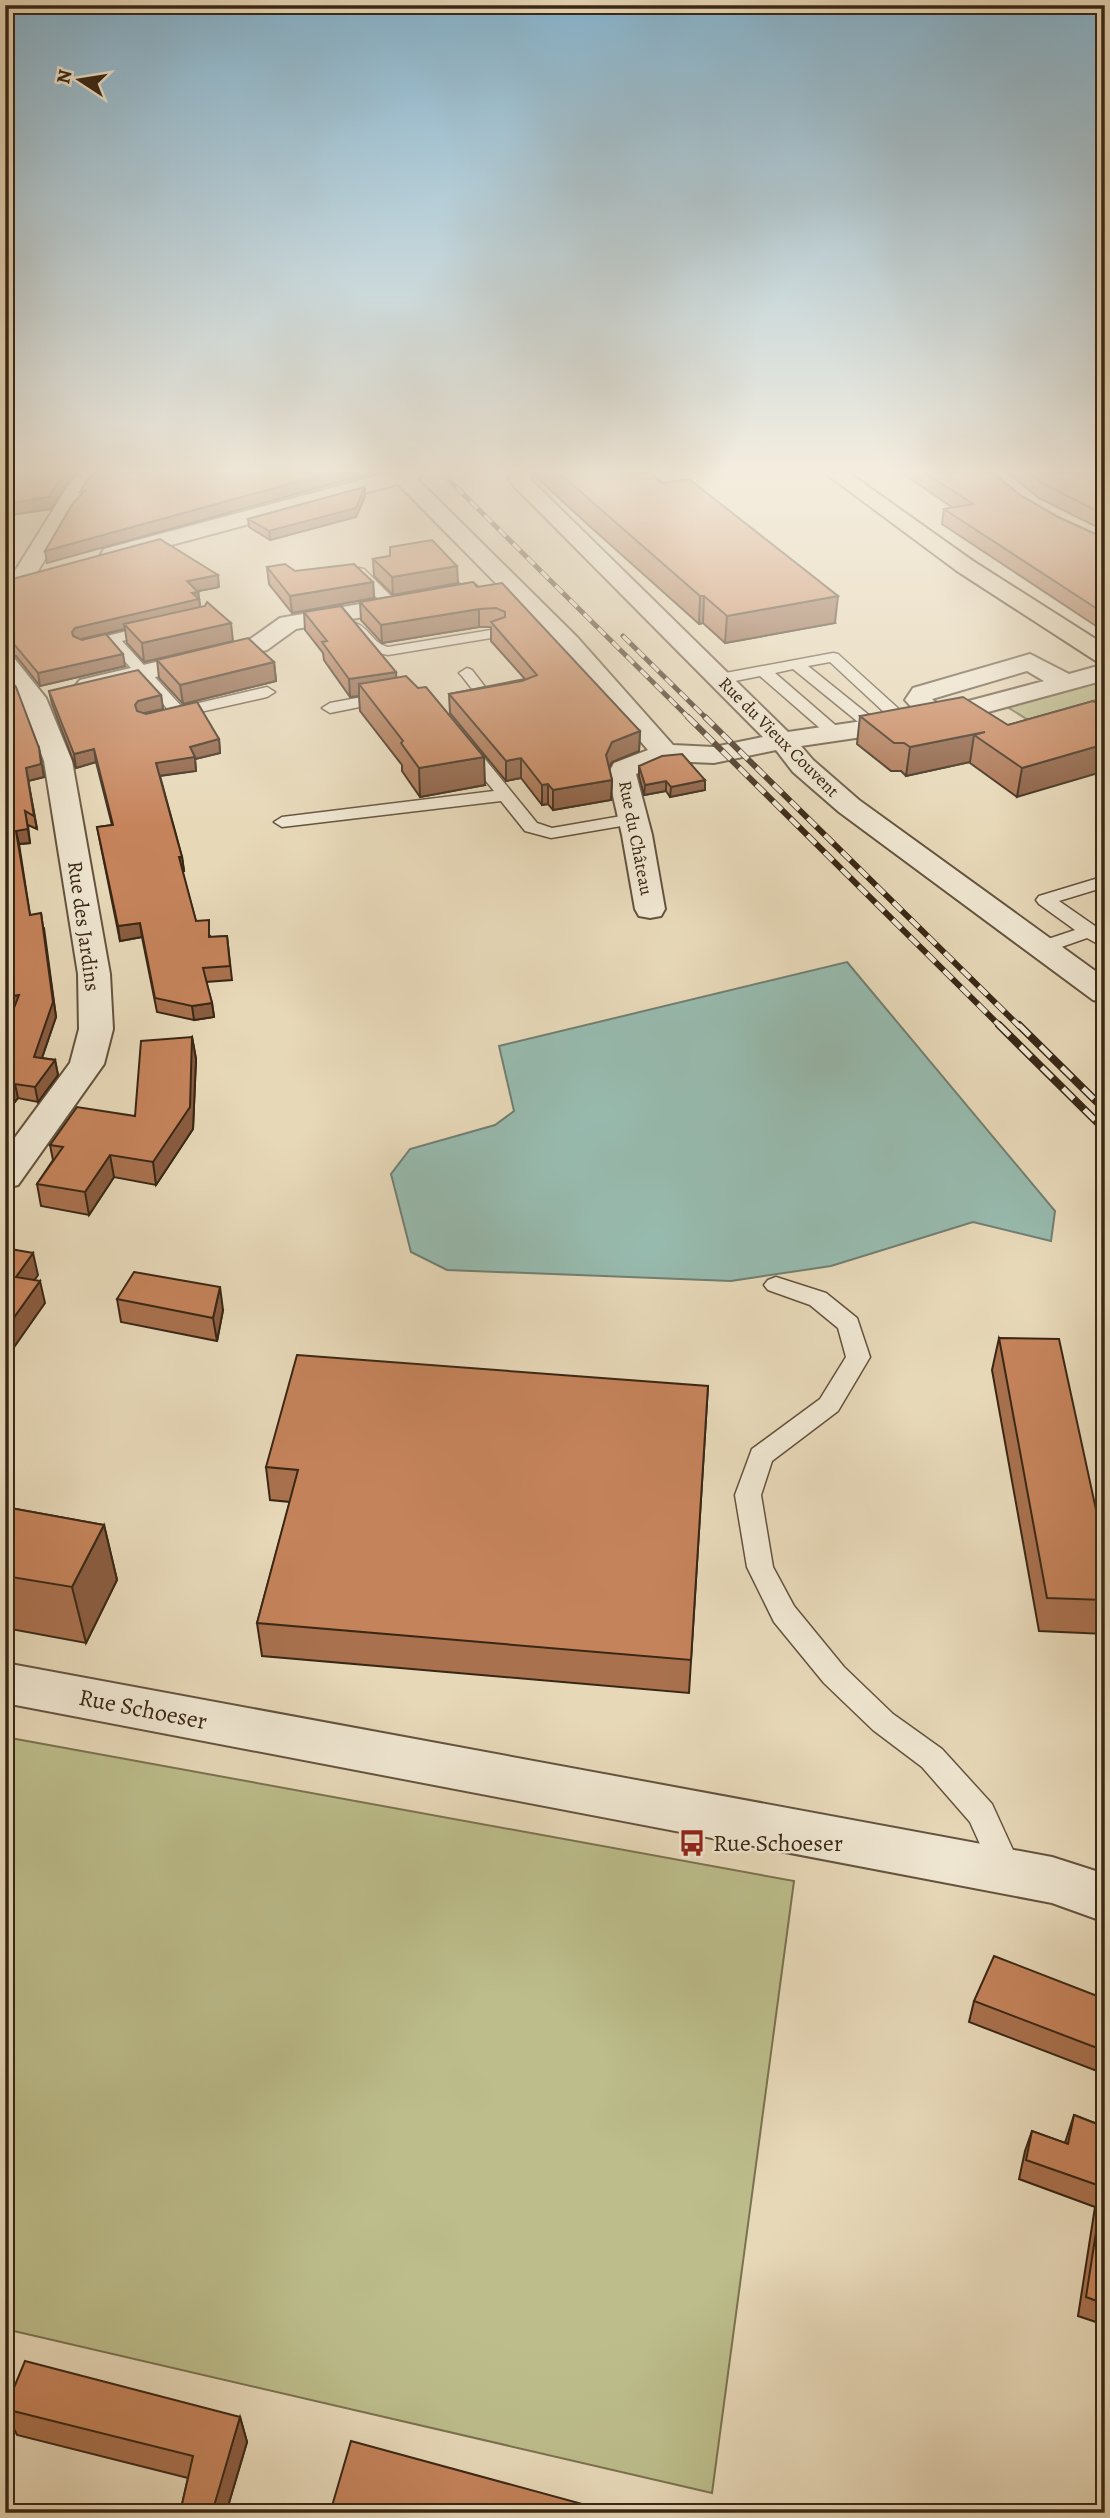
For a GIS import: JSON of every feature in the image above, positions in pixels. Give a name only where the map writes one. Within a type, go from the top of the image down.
[{"type":"main road","points":[[1003,591],[1105,656]]},
{"type":"street","points":[[502,591],[568,642],[664,753]]},
{"type":"street","name":"Rue du Vieux Couvent","points":[[630,591],[782,741],[803,766],[849,806],[1104,990]]},
{"type":"street","points":[[54,693],[258,645],[289,623],[430,598]]},
{"type":"street","name":"Rue des Jardins","points":[[5,663],[54,693],[58,761],[94,974],[96,1029],[86,1064],[5,1177]]},
{"type":"street","name":"Rue du Château","points":[[650,909],[634,819],[622,774],[624,769],[664,753],[714,755],[782,741],[937,718],[1105,672]]},
{"type":"street","name":"Rue Schoeser","points":[[5,1683],[1052,1880],[1105,1898]]},
{"type":"lane","points":[[380,591],[392,605]]},
{"type":"lane","points":[[344,613],[373,648],[388,651],[497,634]]},
{"type":"lane","points":[[92,643],[176,624]]},
{"type":"lane","points":[[111,639],[145,672],[178,712]]},
{"type":"lane","points":[[719,679],[833,657],[905,723]]},
{"type":"lane","points":[[796,664],[874,727]]},
{"type":"lane","points":[[763,670],[835,733]]},
{"type":"lane","points":[[467,673],[487,699]]},
{"type":"lane","points":[[158,718],[267,692]]},
{"type":"lane","points":[[330,708],[405,695]]},
{"type":"lane","points":[[452,730],[531,827],[551,833],[634,819]]},
{"type":"lane","points":[[282,822],[377,809],[405,809],[505,794]]},
{"type":"lane","points":[[1105,881],[1045,900],[1105,942]]},
{"type":"lane","points":[[1043,947],[1089,931]]},
{"type":"lane","points":[[776,1285],[818,1298],[849,1324],[858,1357],[829,1405],[761,1456],[748,1495],[760,1567],[784,1614],[834,1675],[883,1722],[932,1758],[981,1813],[1008,1872]]},
{"type":"green space","points":[[1105,674],[1105,733],[1051,734],[999,702]]},
{"type":"green space","points":[[5,1737],[794,1881],[712,2493],[5,2329]]},
{"type":"water","points":[[847,962],[1055,1211],[1051,1241],[973,1222],[831,1266],[731,1281],[447,1270],[411,1252],[391,1174],[410,1149],[495,1125],[514,1111],[499,1046]]},
{"type":"building","points":[[5,591],[198,592],[192,593],[199,599],[75,628],[72,632],[73,636],[82,640],[106,634],[123,654],[38,673],[14,644],[5,641]]},
{"type":"building","points":[[286,591],[323,591],[290,596]]},
{"type":"building","points":[[425,591],[509,591],[640,731],[612,742],[606,755],[612,780],[553,790],[548,784],[542,785],[521,758],[506,761],[449,694],[522,681],[537,675],[491,622],[505,617],[505,612],[496,608],[479,609],[381,625],[360,602]]},
{"type":"building","points":[[694,591],[831,591],[838,596],[727,616],[704,596]]},
{"type":"building","points":[[1069,591],[1105,591],[1105,614]]},
{"type":"building","points":[[207,602],[231,623],[142,643],[124,624],[205,606]]},
{"type":"building","points":[[341,606],[396,672],[349,679],[322,642],[327,641],[304,612]]},
{"type":"building","points":[[248,638],[274,662],[180,685],[157,660]]},
{"type":"building","points":[[138,670],[161,695],[138,701],[135,705],[137,711],[146,714],[197,702],[219,739],[190,747],[195,757],[156,763],[182,857],[179,857],[196,921],[209,920],[209,937],[227,936],[230,966],[203,968],[212,1003],[192,1006],[155,998],[140,923],[118,926],[97,827],[113,825],[94,749],[74,754],[49,691]]},
{"type":"building","points":[[5,674],[16,687],[39,748],[41,764],[26,768],[34,816],[25,811],[28,829],[16,831],[30,915],[41,913],[53,1002],[34,1057],[55,1060],[35,1087],[15,1084],[5,1095],[5,1031],[19,995],[6,997],[5,988]]},
{"type":"building","points":[[406,676],[418,688],[426,687],[484,757],[419,768],[401,743],[403,741],[359,684]]},
{"type":"building","points":[[963,697],[1008,725],[1093,701],[1105,707],[1105,744],[1022,768],[974,735],[985,732],[910,747],[904,743],[894,743],[860,716]]},
{"type":"building","points":[[682,754],[705,780],[671,787],[666,781],[645,785],[639,766],[662,756]]},
{"type":"building","points":[[192,1037],[190,1107],[153,1162],[110,1155],[85,1192],[37,1184],[63,1147],[50,1145],[77,1107],[135,1116],[141,1041]]},
{"type":"building","points":[[5,1248],[33,1253],[16,1277],[40,1281],[5,1330]]},
{"type":"building","points":[[134,1272],[220,1287],[213,1318],[117,1299]]},
{"type":"building","points":[[999,1338],[1059,1339],[1105,1551],[1105,1600],[1047,1598]]},
{"type":"building","points":[[297,1355],[708,1386],[691,1660],[257,1623],[298,1470],[266,1467]]},
{"type":"building","points":[[5,1507],[104,1525],[72,1587],[5,1576]]},
{"type":"building","points":[[994,1956],[1105,1999],[1105,2051],[974,2001]]},
{"type":"building","points":[[1074,2115],[1105,2127],[1105,2304],[1086,2297],[1103,2187],[1026,2160],[1032,2131],[1068,2144]]},
{"type":"building","points":[[25,2361],[240,2417],[212,2513],[180,2513],[193,2456],[5,2409]]},
{"type":"building","points":[[351,2441],[615,2513],[330,2513]]},
{"type":"railway","points":[[560,591],[690,719]]},
{"type":"railway","points":[[623,636],[707,719]]},
{"type":"railway","points":[[688,717],[1001,1027]]},
{"type":"railway","points":[[705,717],[1020,1027]]},
{"type":"railway","points":[[999,1025],[1105,1130]]},
{"type":"railway","points":[[1019,1025],[1105,1110]]},
{"type":"place","name":"Rue Schoeser","points":[[692,1843]]}]
